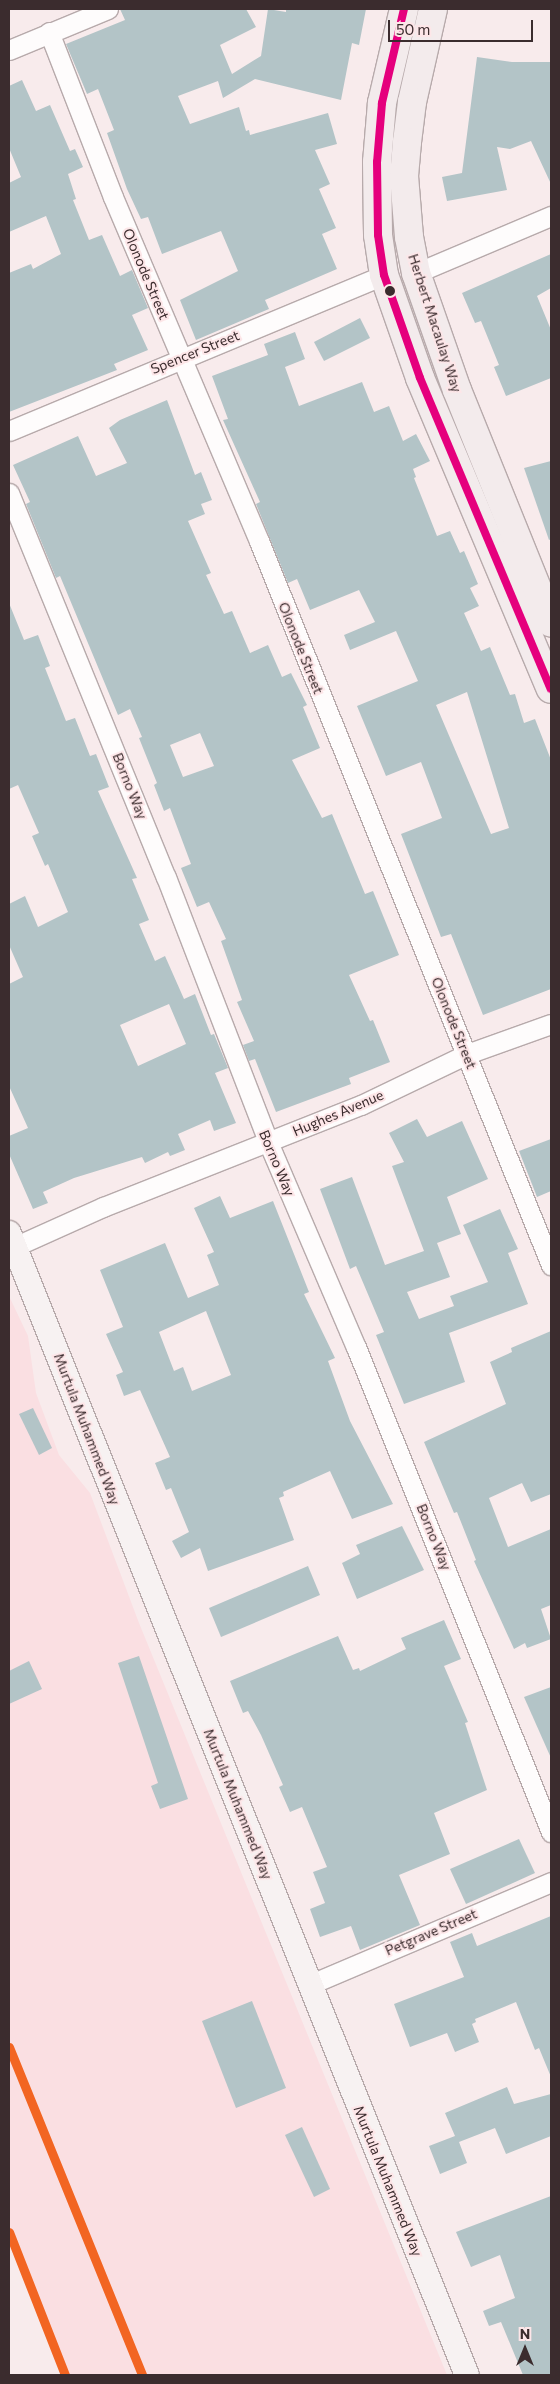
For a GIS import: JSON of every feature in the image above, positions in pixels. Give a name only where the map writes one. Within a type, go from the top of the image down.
[{"type":"highway","name":"Herbert Macaulay Way","points":[[404,9],[382,104],[377,162],[378,235],[384,276],[420,378],[551,689]]},
{"type":"highway","name":"Herbert Macaulay Way","points":[[433,9],[412,102],[404,176],[408,237],[416,273],[457,390],[551,623]]},
{"type":"main road","name":"Murtula Muhammed Way","points":[[12,1240],[467,2375]]},
{"type":"street","points":[[9,50],[108,9]]},
{"type":"street","name":"Olonode Street","points":[[49,32],[180,357],[468,1054],[551,1265]]},
{"type":"street","points":[[416,273],[551,216]]},
{"type":"street","name":"Spencer Street","points":[[9,431],[180,357],[384,276]]},
{"type":"street","name":"Borno Way","points":[[9,493],[163,868],[268,1142],[356,1347],[551,1832]]},
{"type":"street","name":"Hughes Avenue","points":[[12,1240],[103,1207],[361,1105],[468,1054],[551,1024]]},
{"type":"street","name":"Petgrave Street","points":[[310,1984],[551,1882]]},
{"type":"shaded area","points":[[9,1296],[28,1336],[36,1393],[59,1455],[90,1493],[139,1623],[447,2375],[65,2375],[9,2244]]},
{"type":"building","points":[[120,9],[246,9],[256,27],[220,45],[232,74],[261,56],[268,9],[286,12],[286,9],[366,9],[359,45],[352,43],[341,100],[255,79],[223,98],[218,81],[178,96],[190,124],[239,107],[246,131],[249,130],[250,135],[328,113],[337,144],[315,150],[330,184],[319,189],[336,228],[322,234],[337,269],[265,300],[269,309],[196,340],[180,300],[238,271],[221,231],[162,254],[148,217],[141,219],[127,189],[107,133],[114,130],[98,89],[87,94],[66,44],[125,20]]},
{"type":"building","points":[[477,57],[512,62],[550,62],[551,184],[531,141],[510,149],[497,147],[507,190],[447,201],[442,177],[462,173]]},
{"type":"building","points":[[22,80],[36,111],[50,105],[70,151],[75,149],[83,167],[68,174],[76,199],[73,200],[89,240],[102,235],[120,276],[132,270],[148,308],[132,315],[148,350],[114,364],[117,370],[9,412],[9,273],[31,264],[33,269],[61,254],[46,216],[9,232],[9,183],[21,177],[9,148],[9,86]]},
{"type":"building","points":[[551,254],[551,288],[537,296],[551,330],[551,378],[506,396],[494,367],[499,365],[481,321],[475,323],[462,293]]},
{"type":"building","points":[[360,318],[370,338],[324,361],[314,342]]},
{"type":"building","points":[[295,332],[305,359],[285,367],[299,406],[362,382],[374,412],[389,406],[403,441],[416,434],[430,461],[413,469],[416,477],[414,478],[437,536],[450,531],[460,553],[464,551],[478,584],[470,588],[479,606],[464,613],[481,651],[490,647],[510,695],[515,694],[524,723],[535,719],[551,760],[551,989],[483,1015],[451,934],[441,937],[401,834],[442,818],[421,762],[386,776],[357,706],[418,681],[396,631],[350,650],[344,635],[375,622],[359,590],[310,610],[297,579],[288,583],[256,504],[260,502],[223,420],[228,419],[212,376],[268,355],[264,344]],"holes":[[[467,692],[509,828],[491,834],[436,705]]]},
{"type":"building","points":[[167,400],[195,475],[201,472],[212,500],[201,504],[205,514],[188,521],[211,573],[206,575],[224,614],[232,611],[250,653],[268,645],[282,677],[291,673],[307,705],[303,707],[320,748],[292,760],[322,818],[332,814],[365,894],[373,891],[399,955],[349,975],[370,1021],[373,1020],[390,1062],[349,1078],[351,1084],[276,1112],[255,1059],[249,1061],[243,1045],[254,1041],[237,1002],[242,1000],[221,941],[226,939],[209,902],[197,907],[181,868],[191,864],[170,808],[164,811],[154,785],[157,783],[139,738],[142,737],[130,709],[118,715],[60,576],[56,578],[26,504],[30,502],[13,465],[78,436],[96,476],[127,463],[109,428],[120,420]],"holes":[[[200,733],[214,766],[183,777],[170,745]]]},
{"type":"building","points":[[551,461],[551,539],[549,540],[524,468]]},
{"type":"building","points":[[9,603],[24,640],[38,635],[50,666],[45,668],[66,721],[75,718],[90,756],[96,754],[109,787],[98,791],[137,878],[132,879],[149,920],[139,924],[155,961],[165,956],[184,999],[195,994],[211,1035],[214,1034],[228,1068],[215,1073],[236,1123],[214,1131],[210,1120],[178,1134],[185,1150],[170,1156],[168,1152],[145,1163],[142,1157],[74,1178],[43,1192],[48,1203],[33,1209],[9,1154],[9,1136],[28,1128],[9,1086],[9,984],[23,977],[9,945],[9,904],[25,896],[38,927],[68,912],[48,864],[45,866],[32,836],[39,833],[18,785],[9,789]],"holes":[[[169,1004],[186,1044],[138,1066],[120,1025]]]},
{"type":"building","points":[[417,1119],[427,1137],[462,1121],[488,1179],[447,1197],[461,1234],[437,1243],[450,1277],[407,1292],[419,1319],[454,1306],[450,1296],[488,1282],[463,1225],[500,1209],[518,1249],[508,1253],[528,1304],[449,1333],[465,1382],[404,1404],[376,1335],[384,1332],[356,1266],[350,1269],[320,1189],[352,1177],[385,1265],[424,1251],[392,1166],[404,1162],[389,1133]]},
{"type":"building","points":[[551,1139],[551,1191],[537,1197],[519,1151]]},
{"type":"building","points":[[220,1196],[230,1218],[273,1201],[309,1292],[304,1294],[335,1358],[328,1361],[350,1421],[393,1504],[352,1519],[330,1471],[283,1492],[284,1496],[279,1498],[294,1540],[208,1571],[200,1548],[181,1558],[172,1541],[189,1532],[171,1488],[166,1490],[155,1463],[170,1457],[140,1390],[124,1396],[116,1375],[123,1372],[106,1334],[123,1327],[100,1270],[165,1243],[188,1298],[219,1285],[207,1255],[214,1252],[194,1208]],"holes":[[[206,1311],[231,1375],[192,1391],[183,1367],[174,1371],[159,1332]]]},
{"type":"building","points":[[551,1331],[551,1494],[531,1502],[522,1483],[489,1498],[508,1547],[551,1529],[551,1605],[541,1609],[551,1639],[527,1648],[525,1643],[514,1649],[474,1561],[476,1560],[457,1512],[454,1513],[424,1442],[506,1404],[490,1362],[512,1352],[511,1348]]},
{"type":"building","points":[[33,1408],[52,1448],[39,1455],[19,1414]]},
{"type":"building","points":[[402,1526],[424,1570],[357,1599],[342,1563],[360,1554],[356,1545]]},
{"type":"building","points":[[308,1566],[320,1595],[221,1637],[209,1608]]},
{"type":"building","points":[[444,1620],[461,1659],[444,1666],[468,1722],[465,1723],[487,1790],[434,1813],[450,1854],[399,1875],[420,1925],[360,1950],[351,1926],[320,1937],[310,1909],[325,1903],[313,1872],[327,1867],[302,1807],[290,1812],[279,1787],[283,1785],[261,1735],[248,1711],[243,1713],[230,1681],[338,1636],[353,1670],[359,1668],[360,1671],[406,1649],[401,1638]]},
{"type":"building","points":[[139,1656],[188,1799],[160,1809],[151,1786],[158,1783],[118,1663]]},
{"type":"building","points":[[29,1661],[42,1689],[9,1704],[9,1671]]},
{"type":"building","points":[[551,1687],[551,1758],[524,1697]]},
{"type":"building","points":[[519,1839],[535,1873],[466,1904],[450,1869]]},
{"type":"building","points":[[551,1916],[551,2077],[539,2048],[535,2050],[516,2002],[475,2019],[476,2022],[472,2024],[479,2042],[455,2052],[447,2033],[410,2047],[394,2004],[464,1977],[450,1942],[472,1933],[477,1946]]},
{"type":"building","points":[[252,2001],[286,2088],[236,2108],[202,2021]]},
{"type":"building","points":[[507,2087],[514,2104],[551,2094],[551,2136],[506,2154],[495,2128],[459,2142],[467,2163],[440,2174],[429,2146],[455,2136],[445,2113]]},
{"type":"building","points":[[302,2127],[330,2189],[314,2197],[285,2135]]},
{"type":"building","points":[[551,2196],[551,2375],[523,2375],[501,2322],[489,2326],[483,2311],[515,2298],[500,2255],[471,2267],[456,2232]]},
{"type":"transit line","points":[[404,9],[382,103],[377,162],[378,235],[384,275],[420,378],[551,689]]},
{"type":"transit line","points":[[9,2047],[142,2375]]},
{"type":"transit line","points":[[9,2232],[65,2375]]}]
